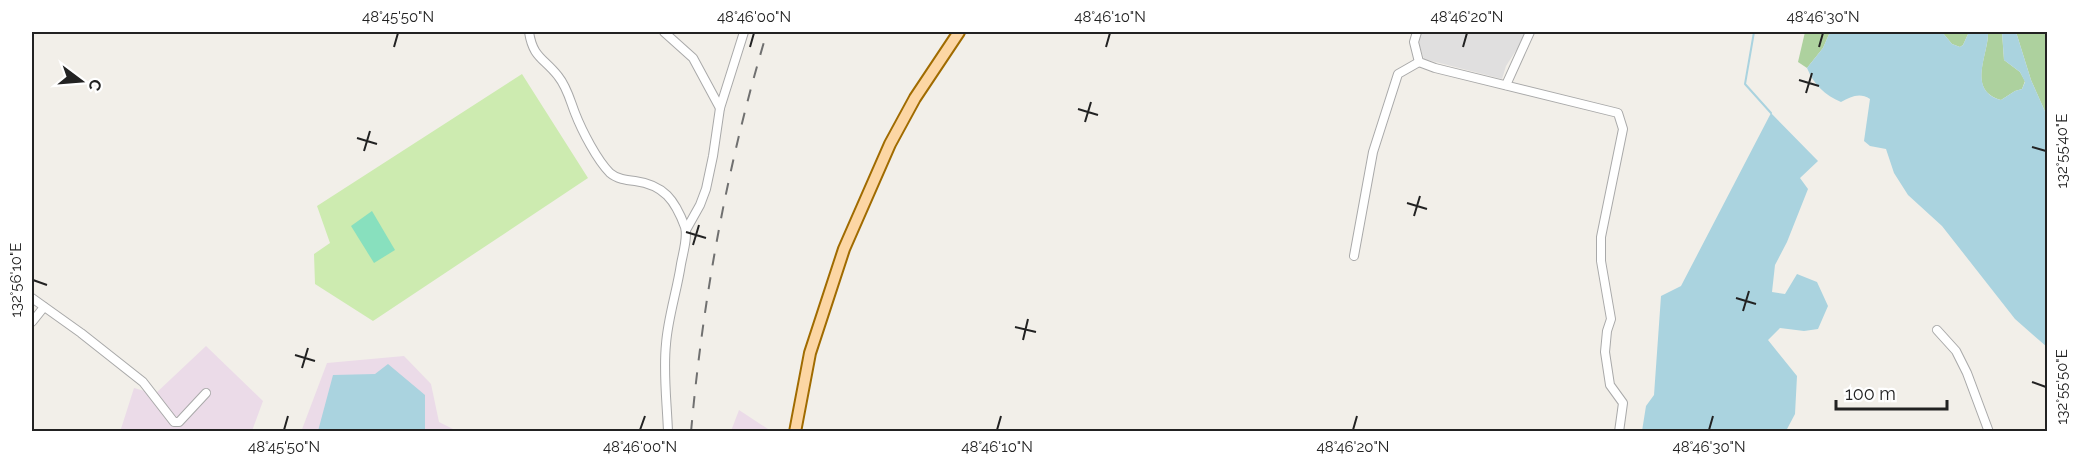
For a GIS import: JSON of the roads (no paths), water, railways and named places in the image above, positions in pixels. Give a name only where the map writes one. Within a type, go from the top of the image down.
[{"type":"main road","points":[[795,432],[810,353],[844,249],[890,144],[915,98],[960,32]]},
{"type":"street","points":[[529,32],[538,56],[566,88],[575,115],[595,152],[610,173],[620,179],[650,183],[663,189],[675,206],[686,230]]},
{"type":"street","points":[[664,32],[693,58],[720,108]]},
{"type":"street","points":[[668,432],[666,346],[670,311],[680,276],[686,230],[706,189],[720,108],[744,32]]},
{"type":"street","points":[[1417,32],[1414,42],[1419,62]]},
{"type":"street","points":[[1506,85],[1530,32]]},
{"type":"street","points":[[1419,62],[1435,68],[1618,113],[1623,129],[1601,237],[1601,261],[1611,319],[1605,352],[1610,385],[1623,403],[1619,432]]},
{"type":"street","points":[[1354,256],[1373,152],[1398,74],[1419,62]]},
{"type":"street","points":[[32,298],[143,382],[174,422],[179,422],[206,393]]},
{"type":"street","points":[[32,322],[44,307]]},
{"type":"street","points":[[1937,330],[1956,351],[1989,432]]},
{"type":"water","points":[[1830,32],[1942,32],[1952,44],[1960,47],[1969,32],[1988,32],[1982,80],[1984,88],[1990,95],[2001,100],[2022,89],[2025,82],[2020,72],[2004,60],[2002,32],[2016,32],[2031,80],[2047,116],[2047,347],[2015,319],[1942,226],[1908,195],[1894,173],[1886,149],[1870,146],[1864,141],[1870,99],[1859,96],[1841,102],[1825,93],[1813,80],[1807,68],[1823,48]]},
{"type":"water","points":[[1771,113],[1818,161],[1800,178],[1808,189],[1787,242],[1775,265],[1772,292],[1785,294],[1797,274],[1817,282],[1828,306],[1818,329],[1804,331],[1780,328],[1768,340],[1797,376],[1795,414],[1786,431],[1642,431],[1646,406],[1654,395],[1661,296],[1681,286]]},
{"type":"water","points":[[388,364],[425,395],[425,431],[318,431],[333,375],[375,374]]},
{"type":"waterway","points":[[1754,32],[1745,84],[1771,113]]},
{"type":"railway","points":[[691,432],[702,331],[719,230],[740,130],[767,32]]}]
